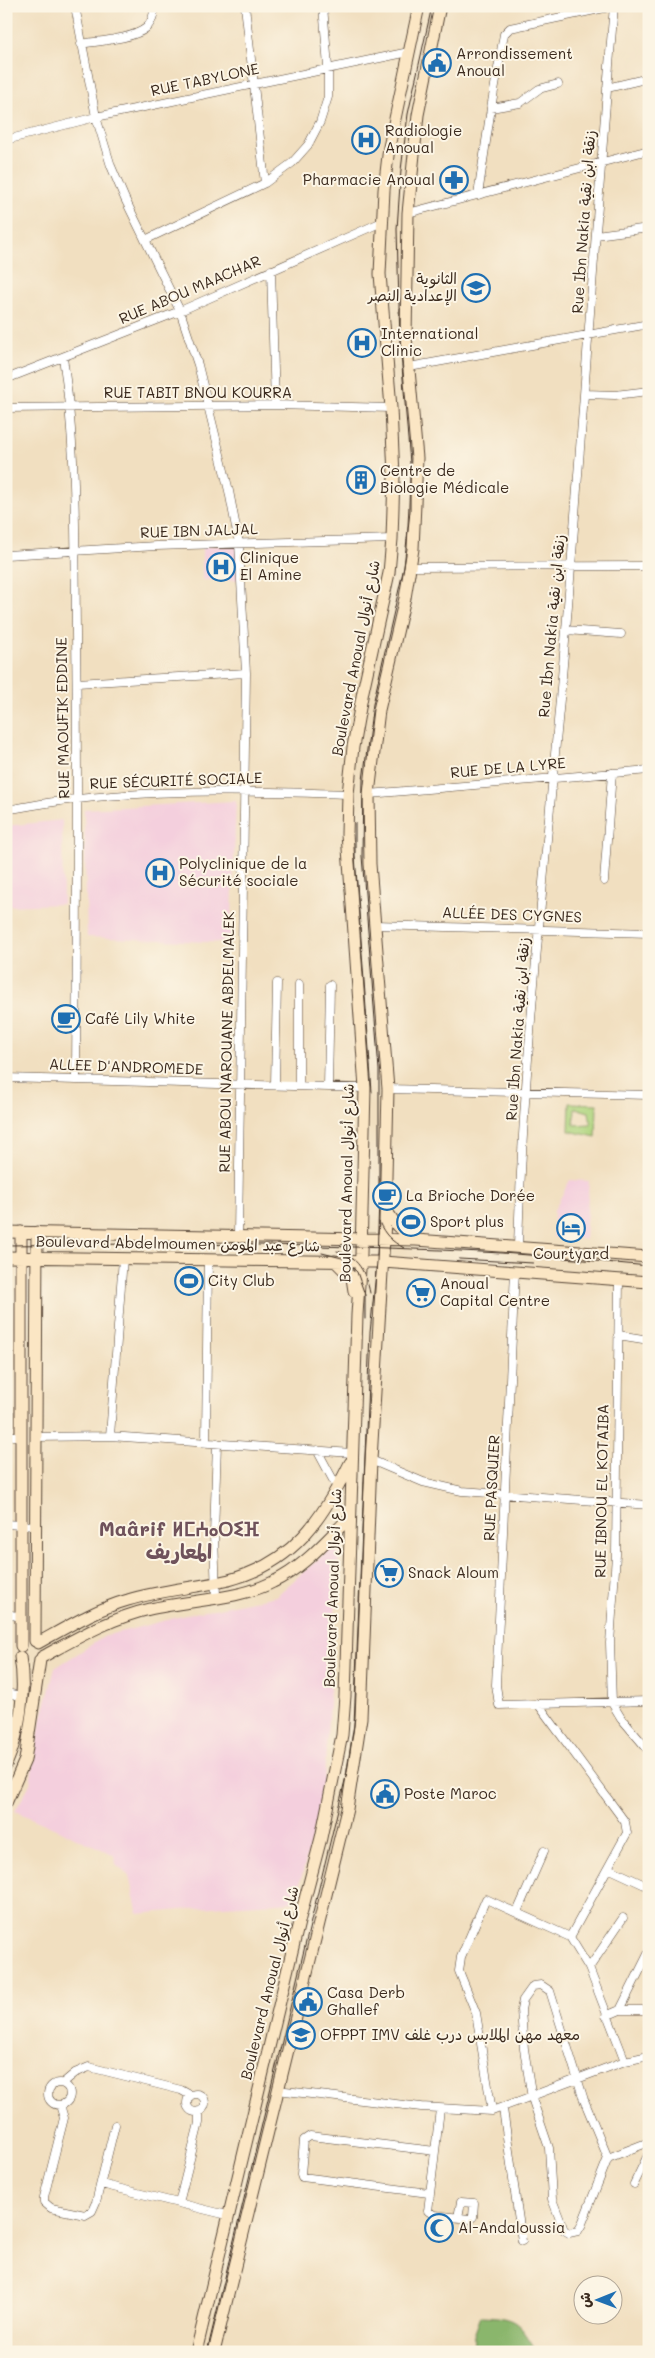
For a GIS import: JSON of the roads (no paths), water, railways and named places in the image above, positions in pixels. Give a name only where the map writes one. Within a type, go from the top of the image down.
[{"type":"main road","name":"Boulevard Anoual شارع أنوال","points":[[196,2352],[227,2215],[321,1838],[342,1735],[345,1696],[357,1315],[361,1262],[365,1088],[347,834],[348,794],[358,719],[388,580],[392,539],[394,476],[391,408],[380,274],[382,222],[389,147],[419,6]]},
{"type":"main road","points":[[214,2352],[347,1809],[362,1718],[372,1460],[384,1239],[388,1089],[368,843],[369,794],[379,710],[411,567],[417,468],[406,329],[408,212],[418,115],[440,6]]},
{"type":"main road","points":[[385,1207],[391,1220],[416,1240]]},
{"type":"main road","name":"Boulevard Abdelmoumen شارع عبد المومن","points":[[6,1232],[416,1240],[649,1257]]},
{"type":"main road","points":[[6,1765],[16,1732],[23,1676],[21,1651],[21,1232]]},
{"type":"main road","points":[[6,1803],[26,1754],[43,1649],[37,1642],[34,1526],[37,1232]]},
{"type":"main road","name":"Boulevard Abdelmoumen شارع عبد المومن","points":[[6,1257],[383,1262],[649,1282]]},
{"type":"main road","points":[[335,1261],[352,1278],[357,1315]]},
{"type":"main road","points":[[21,1651],[27,1641],[37,1642],[92,1614],[128,1599],[248,1574],[282,1557],[306,1534],[338,1489],[352,1456]]},
{"type":"main road","points":[[21,1651],[30,1664],[111,1622],[149,1609],[216,1597],[275,1582],[305,1561],[343,1524],[350,1520]]},
{"type":"street","name":"RUE ABOU NAROUANE ABDELMALEK","points":[[75,6],[96,117],[112,166],[145,240],[180,311],[209,406],[239,543],[246,673],[238,1236]]},
{"type":"street","points":[[81,44],[132,34],[146,28],[152,18],[155,6]]},
{"type":"street","points":[[245,6],[265,183]]},
{"type":"street","points":[[145,240],[265,183],[292,163],[308,145],[320,122],[328,97],[328,68],[323,6]]},
{"type":"street","points":[[478,195],[490,108],[502,38],[506,31],[510,28],[614,6]]},
{"type":"street","name":"Rue Ibn Nakia زنقة ابن نقية","points":[[518,1247],[526,1092],[590,334],[600,162],[614,6]]},
{"type":"street","name":"RUE TABYLONE","points":[[6,140],[96,117],[409,52]]},
{"type":"street","points":[[607,88],[649,78]]},
{"type":"street","points":[[490,108],[520,103],[539,89],[558,84]]},
{"type":"street","points":[[408,212],[649,150]]},
{"type":"street","name":"RUE ABOU MAACHAR","points":[[6,379],[180,311],[382,222]]},
{"type":"street","points":[[596,235],[649,228]]},
{"type":"street","points":[[271,270],[275,405]]},
{"type":"street","points":[[409,367],[649,324]]},
{"type":"street","name":"RUE MAOUFIK EDDINE","points":[[63,358],[71,407],[75,551],[78,799],[76,1080]]},
{"type":"street","points":[[585,394],[614,395],[649,391]]},
{"type":"street","name":"RUE TABIT BNOU KOURRA","points":[[6,408],[275,405],[391,408]]},
{"type":"street","name":"RUE IBN JALJAL","points":[[6,555],[239,543],[392,539]]},
{"type":"street","points":[[411,567],[649,566]]},
{"type":"street","points":[[566,630],[621,634]]},
{"type":"street","points":[[76,683],[246,673]]},
{"type":"street","name":"RUE DE LA LYRE","points":[[369,794],[649,770]]},
{"type":"street","points":[[604,881],[612,773]]},
{"type":"street","name":"RUE SÉCURITÉ SOCIALE","points":[[6,810],[78,799],[244,791],[348,794]]},
{"type":"street","name":"ALLÉE DES CYGNES","points":[[375,925],[649,933]]},
{"type":"street","points":[[275,1085],[277,983]]},
{"type":"street","points":[[299,1086],[300,984]]},
{"type":"street","points":[[328,1086],[330,985]]},
{"type":"street","name":"ALLEE D'ANDROMEDE","points":[[6,1078],[365,1088]]},
{"type":"street","points":[[388,1089],[649,1095]]},
{"type":"street","points":[[110,1436],[123,1258]]},
{"type":"street","points":[[206,1442],[208,1260]]},
{"type":"street","name":"RUE PASQUIER","points":[[516,1272],[496,1685],[498,1705],[538,1704]]},
{"type":"street","name":"RUE IBNOU EL KOTAIBA","points":[[612,1703],[610,1643],[617,1503],[619,1279]]},
{"type":"street","points":[[618,1335],[649,1340]]},
{"type":"street","points":[[6,1435],[22,1437]]},
{"type":"street","points":[[36,1437],[110,1436],[217,1442],[317,1450],[352,1456]]},
{"type":"street","points":[[216,1597],[214,1535],[217,1442]]},
{"type":"street","points":[[317,1450],[338,1489]]},
{"type":"street","points":[[372,1460],[433,1486],[462,1491],[649,1505]]},
{"type":"street","points":[[6,1524],[34,1526]]},
{"type":"street","points":[[6,1614],[22,1617]]},
{"type":"street","points":[[6,1693],[21,1696]]},
{"type":"street","points":[[538,1704],[649,1701]]},
{"type":"street","points":[[612,1703],[621,1718],[649,1751]]},
{"type":"street","points":[[538,1704],[625,1822],[627,1833],[570,1937]]},
{"type":"street","points":[[517,1912],[544,1851]]},
{"type":"street","points":[[608,1868],[649,1887]]},
{"type":"street","points":[[492,2111],[476,2013],[458,1964],[486,1899],[570,1937],[589,1968],[625,2061]]},
{"type":"street","points":[[589,1968],[623,1918]]},
{"type":"street","points":[[620,2010],[649,1952]]},
{"type":"street","points":[[541,1985],[550,1991],[578,2080],[584,2100],[608,2158],[581,2226],[578,2231],[569,2233],[564,2230],[552,2199],[549,2148],[532,2098],[524,2049],[521,2010],[523,2000],[534,1986],[541,1985]]},
{"type":"street","points":[[606,2016],[620,2010],[649,2010]]},
{"type":"street","points":[[277,2090],[440,2109],[492,2111],[532,2098],[625,2061],[649,2056]]},
{"type":"street","points":[[63,2083],[75,2073],[90,2067],[181,2090],[190,2096],[199,2094],[204,2098],[205,2104],[199,2111],[199,2123],[179,2203]]},
{"type":"street","points":[[56,2083],[63,2083],[69,2088],[70,2096],[67,2102],[60,2105],[50,2101],[49,2090],[56,2083]]},
{"type":"street","points":[[190,2096],[187,2100],[189,2108],[199,2111]]},
{"type":"street","points":[[60,2105],[64,2118],[44,2202],[51,2208],[85,2215],[95,2206],[116,2125]]},
{"type":"street","points":[[503,2108],[522,2241]]},
{"type":"street","points":[[440,2109],[428,2211],[430,2213],[458,2217]]},
{"type":"street","points":[[6,2125],[6,2141]]},
{"type":"street","points":[[430,2193],[302,2177],[300,2174],[304,2140],[310,2136],[435,2151]]},
{"type":"street","points":[[608,2158],[649,2142]]},
{"type":"street","points":[[634,2184],[649,2153]]},
{"type":"street","points":[[101,2184],[227,2215]]},
{"type":"tram line","points":[[207,2352],[347,1772],[354,1726],[370,1333],[377,1262],[379,1197],[379,1070],[362,856],[363,780],[373,704],[404,567],[410,511],[410,463],[400,342],[397,229],[401,170],[408,114],[432,6]]},
{"type":"tram line","points":[[355,823],[355,856],[372,1092]]},
{"type":"tram line","points":[[379,1222],[389,1237],[404,1248]]},
{"type":"tram line","points":[[6,1245],[192,1244],[378,1248],[502,1253],[649,1266]]},
{"type":"tram line","points":[[337,1251],[344,1253],[360,1266],[370,1293]]},
{"type":"tram line","points":[[322,1253],[342,1258],[357,1272],[365,1295],[365,1319]]},
{"type":"tram line","points":[[459,1259],[533,1263]]},
{"type":"place","name":"Arrondissement Anoual","points":[[437,63]]},
{"type":"place","name":"Radiologie Anoual","points":[[366,140]]},
{"type":"place","name":"Pharmacie Anoual","points":[[454,180]]},
{"type":"place","name":"الثانوية الإعدادية النصر","points":[[476,288]]},
{"type":"place","name":"International Clinic","points":[[362,343]]},
{"type":"place","name":"Centre de Biologie Médicale","points":[[361,480]]},
{"type":"place","name":"Clinique El Amine","points":[[221,567]]},
{"type":"place","name":"Polyclinique de la Sécurité sociale","points":[[160,873]]},
{"type":"place","name":"Café Lily White","points":[[66,1019]]},
{"type":"place","name":"La Brioche Dorée","points":[[387,1196]]},
{"type":"place","name":"Sport plus","points":[[411,1222]]},
{"type":"place","name":"Courtyard","points":[[571,1228]]},
{"type":"place","name":"City Club","points":[[189,1281]]},
{"type":"place","name":"Anoual Capital Centre","points":[[421,1293]]},
{"type":"place","name":"Snack Aloum","points":[[389,1573]]},
{"type":"place","name":"Poste Maroc","points":[[385,1794]]},
{"type":"place","name":"Casa Derb Ghallef","points":[[308,2002]]},
{"type":"place","name":"OFPPT IMV معهد مهن الملابس درب غلف","points":[[301,2035]]},
{"type":"place","name":"Al-Andaloussia","points":[[439,2228]]},
{"type":"district","name":"Maârif ⵍⵎⵄⴰⵔⵉⴼ المعاريف","points":[[179,1540]]}]
